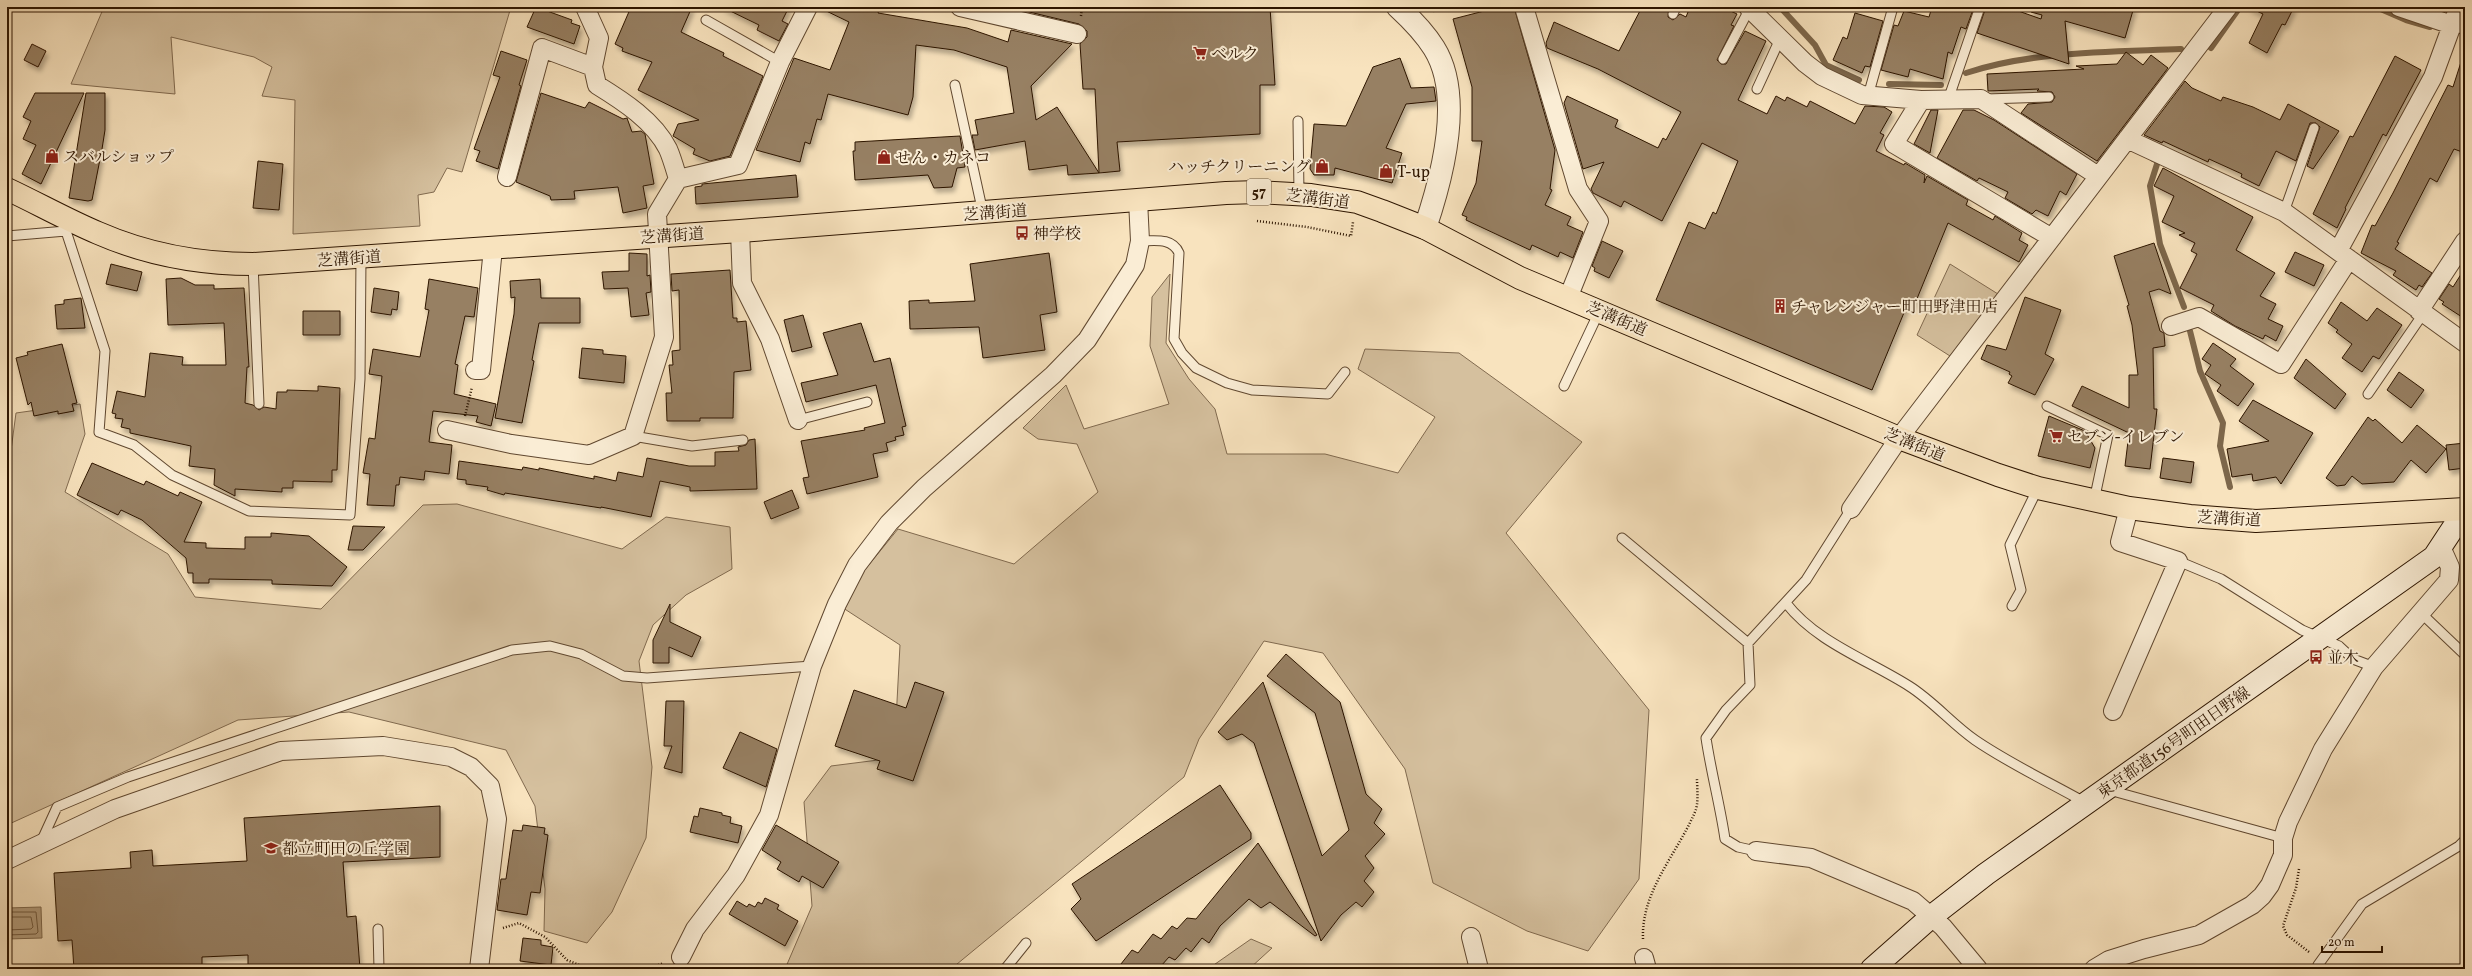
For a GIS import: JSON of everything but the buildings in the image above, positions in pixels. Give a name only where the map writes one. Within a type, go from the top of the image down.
[{"type":"main road","points":[[1398,7],[1422,30],[1435,48],[1444,69],[1448,90],[1449,114],[1446,144],[1437,188],[1425,228]]},
{"type":"main road","name":"芝溝街道","points":[[7,188],[70,226],[126,244],[158,253],[200,261],[253,264],[740,231],[1138,200],[1245,193],[1299,194],[1357,202],[1425,228],[1495,266],[1898,438],[1998,475],[2038,488],[2129,508],[2190,516],[2256,521],[2465,510]]},
{"type":"main road","name":"東京都道156号町田日野線","points":[[1872,969],[1932,916],[2086,803],[2434,557],[2442,549],[2465,510]]},
{"type":"street","points":[[454,432],[589,456],[633,436],[664,337],[657,214],[678,179],[738,165],[780,62],[808,7]]},
{"type":"street","points":[[960,7],[1077,34]]},
{"type":"street","points":[[1524,7],[1578,190],[1599,221],[1568,298]]},
{"type":"street","points":[[1851,509],[1898,438],[2228,7]]},
{"type":"street","points":[[2400,7],[2458,28]]},
{"type":"street","points":[[2171,326],[2199,317],[2281,364],[2344,255],[2458,28],[2459,7]]},
{"type":"street","points":[[588,8],[599,38],[593,67],[597,85],[618,98],[655,130],[668,149],[678,179]]},
{"type":"street","points":[[1749,8],[1804,63],[1822,76],[1862,95],[1868,96],[1921,100],[1981,99],[2098,176]]},
{"type":"street","points":[[507,177],[542,48],[593,67]]},
{"type":"street","points":[[1921,100],[1894,144],[2052,238]]},
{"type":"street","points":[[2127,139],[2284,212],[2465,343]]},
{"type":"street","points":[[682,957],[695,929],[736,875],[769,816],[812,666],[837,604],[857,565],[889,523],[924,488],[1053,375],[1087,340],[1132,272],[1138,257],[1140,241],[1138,200]]},
{"type":"street","points":[[740,231],[742,283],[770,339],[798,420]]},
{"type":"street","points":[[2421,312],[2465,241]]},
{"type":"street","points":[[475,370],[481,370],[493,248]]},
{"type":"street","points":[[2113,711],[2178,561],[2120,542],[2129,508]]},
{"type":"street","points":[[2094,969],[2109,960],[2144,949],[2199,935],[2252,905],[2270,884],[2283,855],[2283,838],[2294,809],[2323,749],[2374,667],[2422,614],[2449,580],[2450,567],[2442,549]]},
{"type":"street","points":[[7,860],[116,809],[281,751],[383,746],[451,757],[471,767],[490,786],[497,819],[479,969]]},
{"type":"street","points":[[1756,851],[1811,858],[1913,901],[1932,916],[1978,969]]},
{"type":"street","points":[[1471,937],[1479,969]]},
{"type":"lane","points":[[1868,96],[1892,7]]},
{"type":"lane","points":[[1948,100],[1980,7]]},
{"type":"lane","points":[[1723,59],[1749,8]]},
{"type":"lane","points":[[706,20],[780,62]]},
{"type":"lane","points":[[1757,89],[1780,39]]},
{"type":"lane","points":[[955,84],[983,213]]},
{"type":"lane","points":[[1981,99],[2049,97]]},
{"type":"lane","points":[[1298,121],[1299,194]]},
{"type":"lane","points":[[2284,212],[2314,128]]},
{"type":"lane","points":[[7,236],[70,226],[105,351],[99,432],[134,444],[172,475],[249,511],[350,515],[360,379],[361,257]]},
{"type":"lane","points":[[1140,241],[1164,241],[1170,243],[1179,253],[1174,339],[1182,354],[1196,368],[1227,383],[1252,390],[1328,394],[1345,372]]},
{"type":"lane","points":[[253,264],[259,404]]},
{"type":"lane","points":[[1564,386],[1599,311]]},
{"type":"lane","points":[[2368,394],[2421,312]]},
{"type":"lane","points":[[798,420],[867,402]]},
{"type":"lane","points":[[2047,406],[2108,435],[2094,501]]},
{"type":"lane","points":[[633,436],[692,446],[743,440]]},
{"type":"lane","points":[[2012,606],[2021,590],[2010,545],[2038,488]]},
{"type":"lane","points":[[1756,851],[1738,847],[1725,839],[1720,803],[1710,764],[1706,738],[1726,710],[1750,685],[1748,643],[1806,580],[1851,509]]},
{"type":"lane","points":[[1622,538],[1748,643]]},
{"type":"lane","points":[[2178,561],[2221,579],[2302,630],[2339,646],[2353,659],[2374,667]]},
{"type":"lane","points":[[1786,603],[1794,614],[1823,636],[1910,687],[1974,739],[1996,754],[2086,803]]},
{"type":"lane","points":[[2422,614],[2465,655]]},
{"type":"lane","points":[[41,843],[57,807],[128,777],[512,650],[550,646],[581,654],[623,676],[647,678],[812,666]]},
{"type":"lane","points":[[2106,789],[2283,838]]},
{"type":"lane","points":[[2319,963],[2362,904],[2465,840]]},
{"type":"lane","points":[[378,929],[379,969]]},
{"type":"lane","points":[[1004,969],[1026,943]]},
{"type":"path","points":[[1257,221],[1307,227],[1350,236],[1357,202]]},
{"type":"path","points":[[454,432],[475,370]]},
{"type":"path","points":[[1646,963],[1642,924],[1662,869],[1696,811],[1697,773]]},
{"type":"path","points":[[2299,866],[2296,888],[2283,926],[2287,935],[2319,963]]},
{"type":"path","points":[[499,929],[519,923],[545,937],[567,960],[589,969]]},
{"type":"shaded area","points":[[104,7],[511,7],[462,172],[447,168],[434,192],[418,195],[420,226],[293,234],[295,100],[262,96],[272,67],[254,57],[171,37],[175,94],[71,84]]},
{"type":"shaded area","points":[[1950,264],[1998,294],[1950,356],[1917,335]]},
{"type":"shaded area","points":[[1170,274],[1166,343],[1189,379],[1215,409],[1227,454],[1325,454],[1398,473],[1435,417],[1358,369],[1365,349],[1459,353],[1582,442],[1506,533],[1649,710],[1639,879],[1588,951],[1527,931],[1433,883],[1405,769],[1323,653],[1264,641],[1199,739],[1184,777],[951,969],[785,969],[812,906],[804,802],[831,766],[894,758],[900,645],[837,604],[898,529],[1014,564],[1098,492],[1077,444],[1038,439],[1023,428],[1066,385],[1084,429],[1169,404],[1150,346],[1152,297]]},
{"type":"shaded area","points":[[80,404],[85,434],[65,492],[168,554],[195,597],[321,609],[423,505],[457,504],[622,549],[666,517],[730,527],[732,569],[686,595],[653,625],[639,661],[652,767],[646,838],[612,912],[587,943],[544,931],[545,889],[535,806],[506,750],[349,712],[238,720],[7,825],[7,480],[16,413]]},
{"type":"shaded area","points":[[1251,939],[1272,948],[1249,969],[1208,969]]},
{"type":"water","points":[[41,907],[42,938],[7,939],[7,908]]},
{"type":"waterway","points":[[1434,9],[1438,7]]},
{"type":"waterway","points":[[1780,7],[1815,45],[1826,65],[1859,80]]},
{"type":"waterway","points":[[2211,48],[2240,7]]},
{"type":"waterway","points":[[2376,7],[2406,20],[2430,27]]},
{"type":"waterway","points":[[1966,73],[2017,60],[2100,52],[2181,49]]},
{"type":"waterway","points":[[1889,84],[1941,85]]},
{"type":"waterway","points":[[2153,159],[2158,161],[2150,186],[2160,244],[2184,307]]},
{"type":"waterway","points":[[2190,331],[2200,371],[2223,423],[2220,446],[2230,487]]},
{"type":"place","name":"ベルク","points":[[1200,53]]},
{"type":"place","name":"スバルショップ","points":[[52,156]]},
{"type":"place","name":"せん・カネコ","points":[[884,157]]},
{"type":"place","name":"ハッチクリーニング","points":[[1322,166]]},
{"type":"place","name":"T-up","points":[[1386,171]]},
{"type":"place","name":"神学校","points":[[1022,233]]},
{"type":"place","name":"チャレンジャー町田野津田店","points":[[1780,306]]},
{"type":"place","name":"セブン-イレブン","points":[[2056,436]]},
{"type":"place","name":"並木","points":[[2316,657]]},
{"type":"place","name":"都立町田の丘学園","points":[[271,848]]}]
